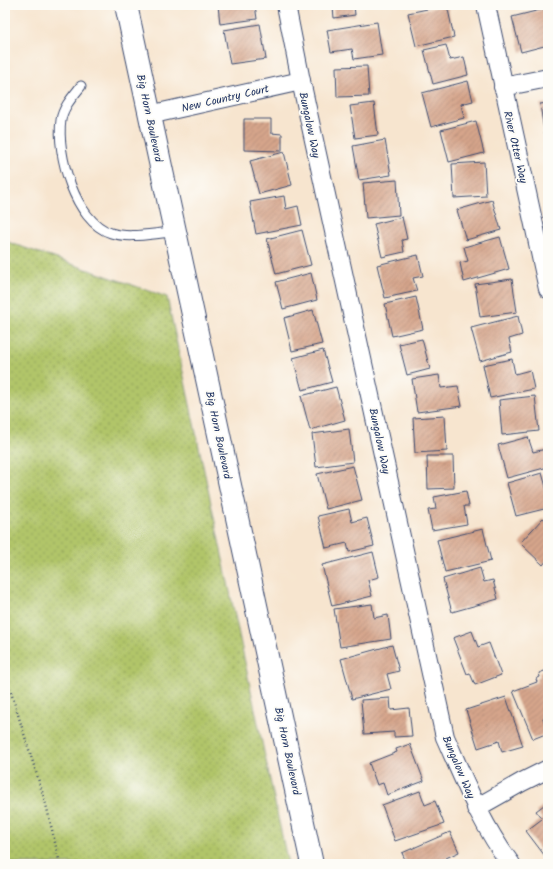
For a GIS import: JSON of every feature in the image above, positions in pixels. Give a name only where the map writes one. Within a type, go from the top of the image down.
[{"type":"main road","name":"Big Horn Boulevard","points":[[126,5],[312,864]]},
{"type":"street","name":"Bungalow Way","points":[[286,5],[301,81],[445,737],[476,808],[493,840],[511,864]]},
{"type":"street","name":"River Otter Way","points":[[486,5],[548,289]]},
{"type":"street","points":[[503,87],[548,78]]},
{"type":"street","name":"New Country Court","points":[[149,115],[301,81]]},
{"type":"street","points":[[476,808],[548,769]]},
{"type":"lane","points":[[81,86],[69,101],[61,119],[62,151],[68,177],[80,206],[88,218],[97,227],[110,233],[125,236],[175,232]]},
{"type":"path","points":[[5,673],[46,804],[60,864]]},
{"type":"green space","points":[[5,241],[167,297],[288,864],[5,864]]},
{"type":"building","points":[[218,5],[255,5],[257,19],[220,24]]},
{"type":"building","points":[[323,5],[354,5],[355,15],[334,18],[333,7],[323,8]]},
{"type":"building","points":[[447,5],[454,37],[416,46],[408,13]]},
{"type":"building","points":[[544,9],[548,26],[548,45],[521,52],[512,17]]},
{"type":"building","points":[[377,22],[382,55],[354,59],[352,49],[331,52],[327,30]]},
{"type":"building","points":[[260,24],[266,59],[230,64],[224,30]]},
{"type":"building","points":[[446,45],[450,60],[464,57],[468,75],[433,84],[424,50]]},
{"type":"building","points":[[367,66],[369,96],[337,97],[336,67]]},
{"type":"building","points":[[468,81],[473,101],[461,104],[464,118],[431,127],[422,93]]},
{"type":"building","points":[[374,103],[378,135],[355,138],[350,106]]},
{"type":"building","points":[[548,103],[548,137],[545,137],[540,104]]},
{"type":"building","points":[[244,119],[271,119],[271,133],[282,134],[282,151],[244,150]]},
{"type":"building","points":[[476,121],[484,153],[449,162],[441,130]]},
{"type":"building","points":[[385,140],[391,175],[359,180],[353,146]]},
{"type":"building","points":[[284,152],[292,185],[259,194],[250,161]]},
{"type":"building","points":[[484,162],[486,196],[454,198],[452,164]]},
{"type":"building","points":[[397,180],[399,215],[366,218],[363,183]]},
{"type":"building","points":[[284,196],[286,209],[298,206],[302,225],[256,234],[250,202]]},
{"type":"building","points":[[492,200],[501,230],[466,240],[457,210]]},
{"type":"building","points":[[402,217],[407,239],[402,240],[404,252],[382,257],[374,224]]},
{"type":"building","points":[[302,230],[311,265],[276,274],[267,239]]},
{"type":"building","points":[[500,237],[509,269],[464,282],[460,263],[468,261],[464,247]]},
{"type":"building","points":[[418,255],[423,276],[413,278],[417,291],[385,298],[377,265]]},
{"type":"building","points":[[311,273],[317,300],[283,309],[276,282]]},
{"type":"building","points":[[512,279],[517,312],[480,317],[475,284]]},
{"type":"building","points":[[416,297],[423,329],[392,336],[385,304]]},
{"type":"building","points":[[313,310],[322,344],[292,351],[284,318]]},
{"type":"building","points":[[518,316],[522,335],[509,339],[512,352],[480,361],[471,328]]},
{"type":"building","points":[[422,339],[430,369],[407,375],[399,344]]},
{"type":"building","points":[[323,350],[332,382],[302,390],[293,358]]},
{"type":"building","points":[[512,359],[515,374],[530,370],[534,389],[490,398],[483,365]]},
{"type":"building","points":[[439,375],[441,388],[458,386],[462,406],[417,412],[412,379]]},
{"type":"building","points":[[336,387],[345,420],[310,430],[301,396]]},
{"type":"building","points":[[535,396],[539,431],[502,435],[499,400]]},
{"type":"building","points":[[445,416],[447,451],[415,453],[413,418]]},
{"type":"building","points":[[349,429],[353,462],[316,467],[312,434]]},
{"type":"building","points":[[528,437],[533,452],[546,449],[548,467],[507,478],[498,445]]},
{"type":"building","points":[[427,456],[453,456],[454,488],[428,489]]},
{"type":"building","points":[[353,466],[362,500],[326,509],[317,474]]},
{"type":"building","points":[[542,473],[548,494],[548,508],[516,516],[507,483]]},
{"type":"building","points":[[466,491],[469,506],[464,506],[467,524],[432,530],[428,510],[436,509],[434,497]]},
{"type":"building","points":[[349,509],[352,522],[367,518],[374,546],[349,552],[347,543],[326,548],[318,516]]},
{"type":"building","points":[[543,518],[548,522],[548,559],[543,565],[520,543]]},
{"type":"building","points":[[483,529],[491,561],[445,572],[437,540]]},
{"type":"building","points":[[373,552],[379,577],[368,580],[372,596],[332,606],[322,565]]},
{"type":"building","points":[[480,568],[484,582],[493,580],[498,599],[452,612],[443,579]]},
{"type":"building","points":[[372,604],[374,618],[388,615],[391,639],[340,647],[334,609]]},
{"type":"building","points":[[472,631],[478,647],[489,643],[501,675],[475,685],[470,673],[467,674],[453,638]]},
{"type":"building","points":[[392,645],[399,671],[387,674],[391,689],[352,699],[341,659]]},
{"type":"building","points":[[547,670],[548,716],[543,718],[548,733],[533,739],[513,691],[537,682],[536,679],[540,677],[539,673]]},
{"type":"building","points":[[506,697],[523,746],[502,752],[499,741],[478,748],[466,710]]},
{"type":"building","points":[[390,698],[391,710],[409,708],[412,736],[394,737],[394,732],[364,734],[361,700]]},
{"type":"building","points":[[410,744],[424,781],[387,795],[383,783],[377,785],[369,763],[397,752],[396,749]]},
{"type":"building","points":[[420,791],[425,805],[435,801],[444,824],[395,841],[382,805]]},
{"type":"building","points":[[548,802],[548,860],[526,831],[542,819],[536,811]]},
{"type":"building","points":[[450,832],[459,852],[446,858],[449,864],[407,864],[402,853]]}]
